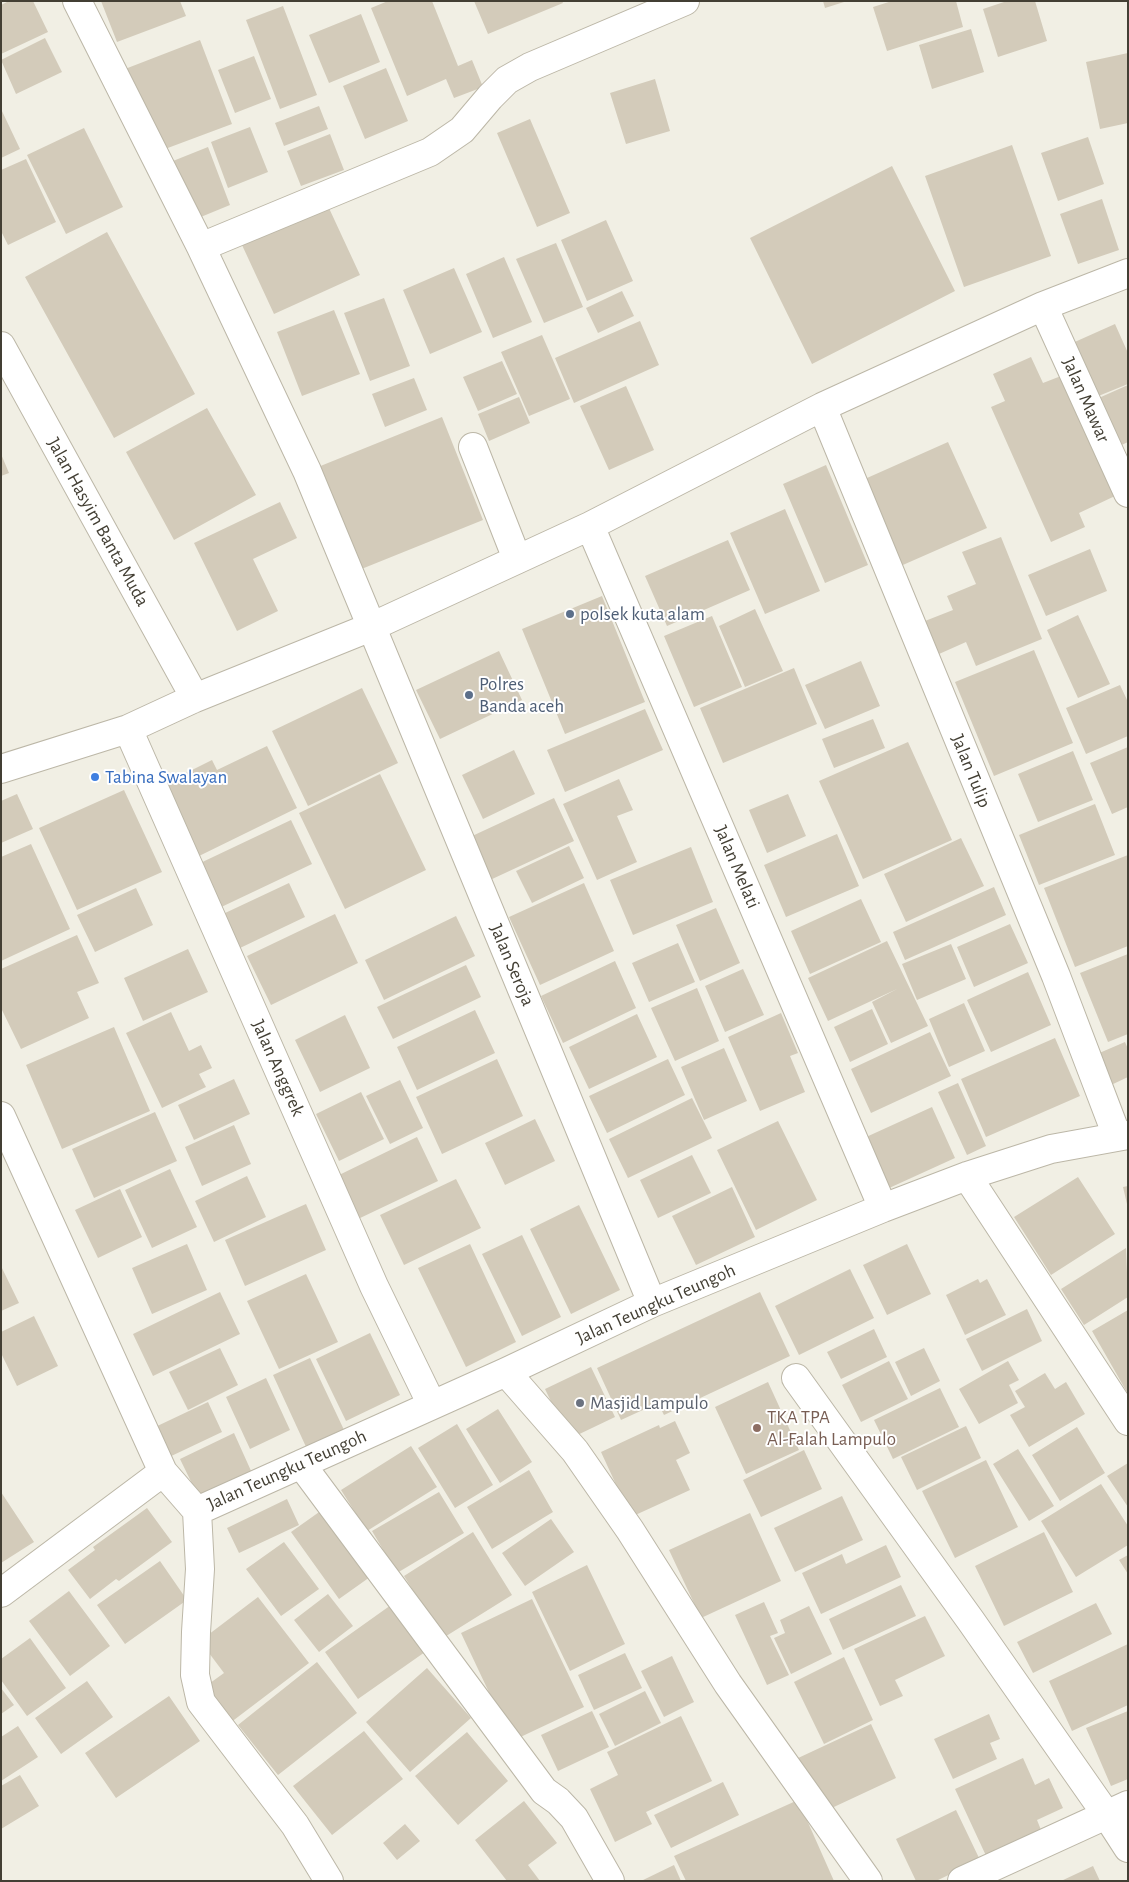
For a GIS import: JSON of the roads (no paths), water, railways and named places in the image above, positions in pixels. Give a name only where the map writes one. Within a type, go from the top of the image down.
[{"type":"street","name":"Jalan Seroja","points":[[77,1],[201,248],[307,471],[652,1303]]},
{"type":"street","points":[[201,248],[430,152],[462,130],[507,80],[530,68],[685,1]]},
{"type":"street","points":[[1,769],[128,729],[195,698],[371,627],[590,526],[822,407],[1043,306],[1128,273]]},
{"type":"street","name":"Jalan Mawar","points":[[1043,306],[1128,493]]},
{"type":"street","name":"Jalan Hasyim Banta Muda","points":[[1,346],[195,698]]},
{"type":"street","name":"Jalan Tulip","points":[[822,407],[1123,1135]]},
{"type":"street","points":[[473,447],[517,559]]},
{"type":"street","name":"Jalan Melati","points":[[590,526],[883,1208]]},
{"type":"street","name":"Jalan Anggrek","points":[[128,729],[374,1286],[432,1405]]},
{"type":"street","points":[[1,1116],[163,1472],[198,1511],[200,1569],[195,1675],[201,1702],[295,1825],[329,1881]]},
{"type":"street","name":"Jalan Teungku Teungoh","points":[[198,1511],[506,1372],[652,1303],[883,1208],[967,1176],[1051,1149],[1123,1135]]},
{"type":"street","points":[[967,1176],[1128,1421]]},
{"type":"street","points":[[506,1372],[580,1459],[630,1530],[728,1684],[868,1881]]},
{"type":"street","points":[[796,1378],[971,1620],[1117,1809],[1128,1848]]},
{"type":"street","points":[[301,1464],[544,1791],[558,1800],[574,1818],[610,1881]]},
{"type":"street","points":[[1,1593],[163,1472]]},
{"type":"street","points":[[962,1881],[1117,1809]]},
{"type":"place","name":"polsek kuta alam","points":[[570,614]]},
{"type":"place","name":"Polres Banda aceh","points":[[469,695]]},
{"type":"place","name":"Tabina Swalayan","points":[[95,777]]},
{"type":"place","name":"Masjid Lampulo","points":[[580,1403]]},
{"type":"place","name":"TKA TPA Al-Falah Lampulo","points":[[757,1428]]}]
